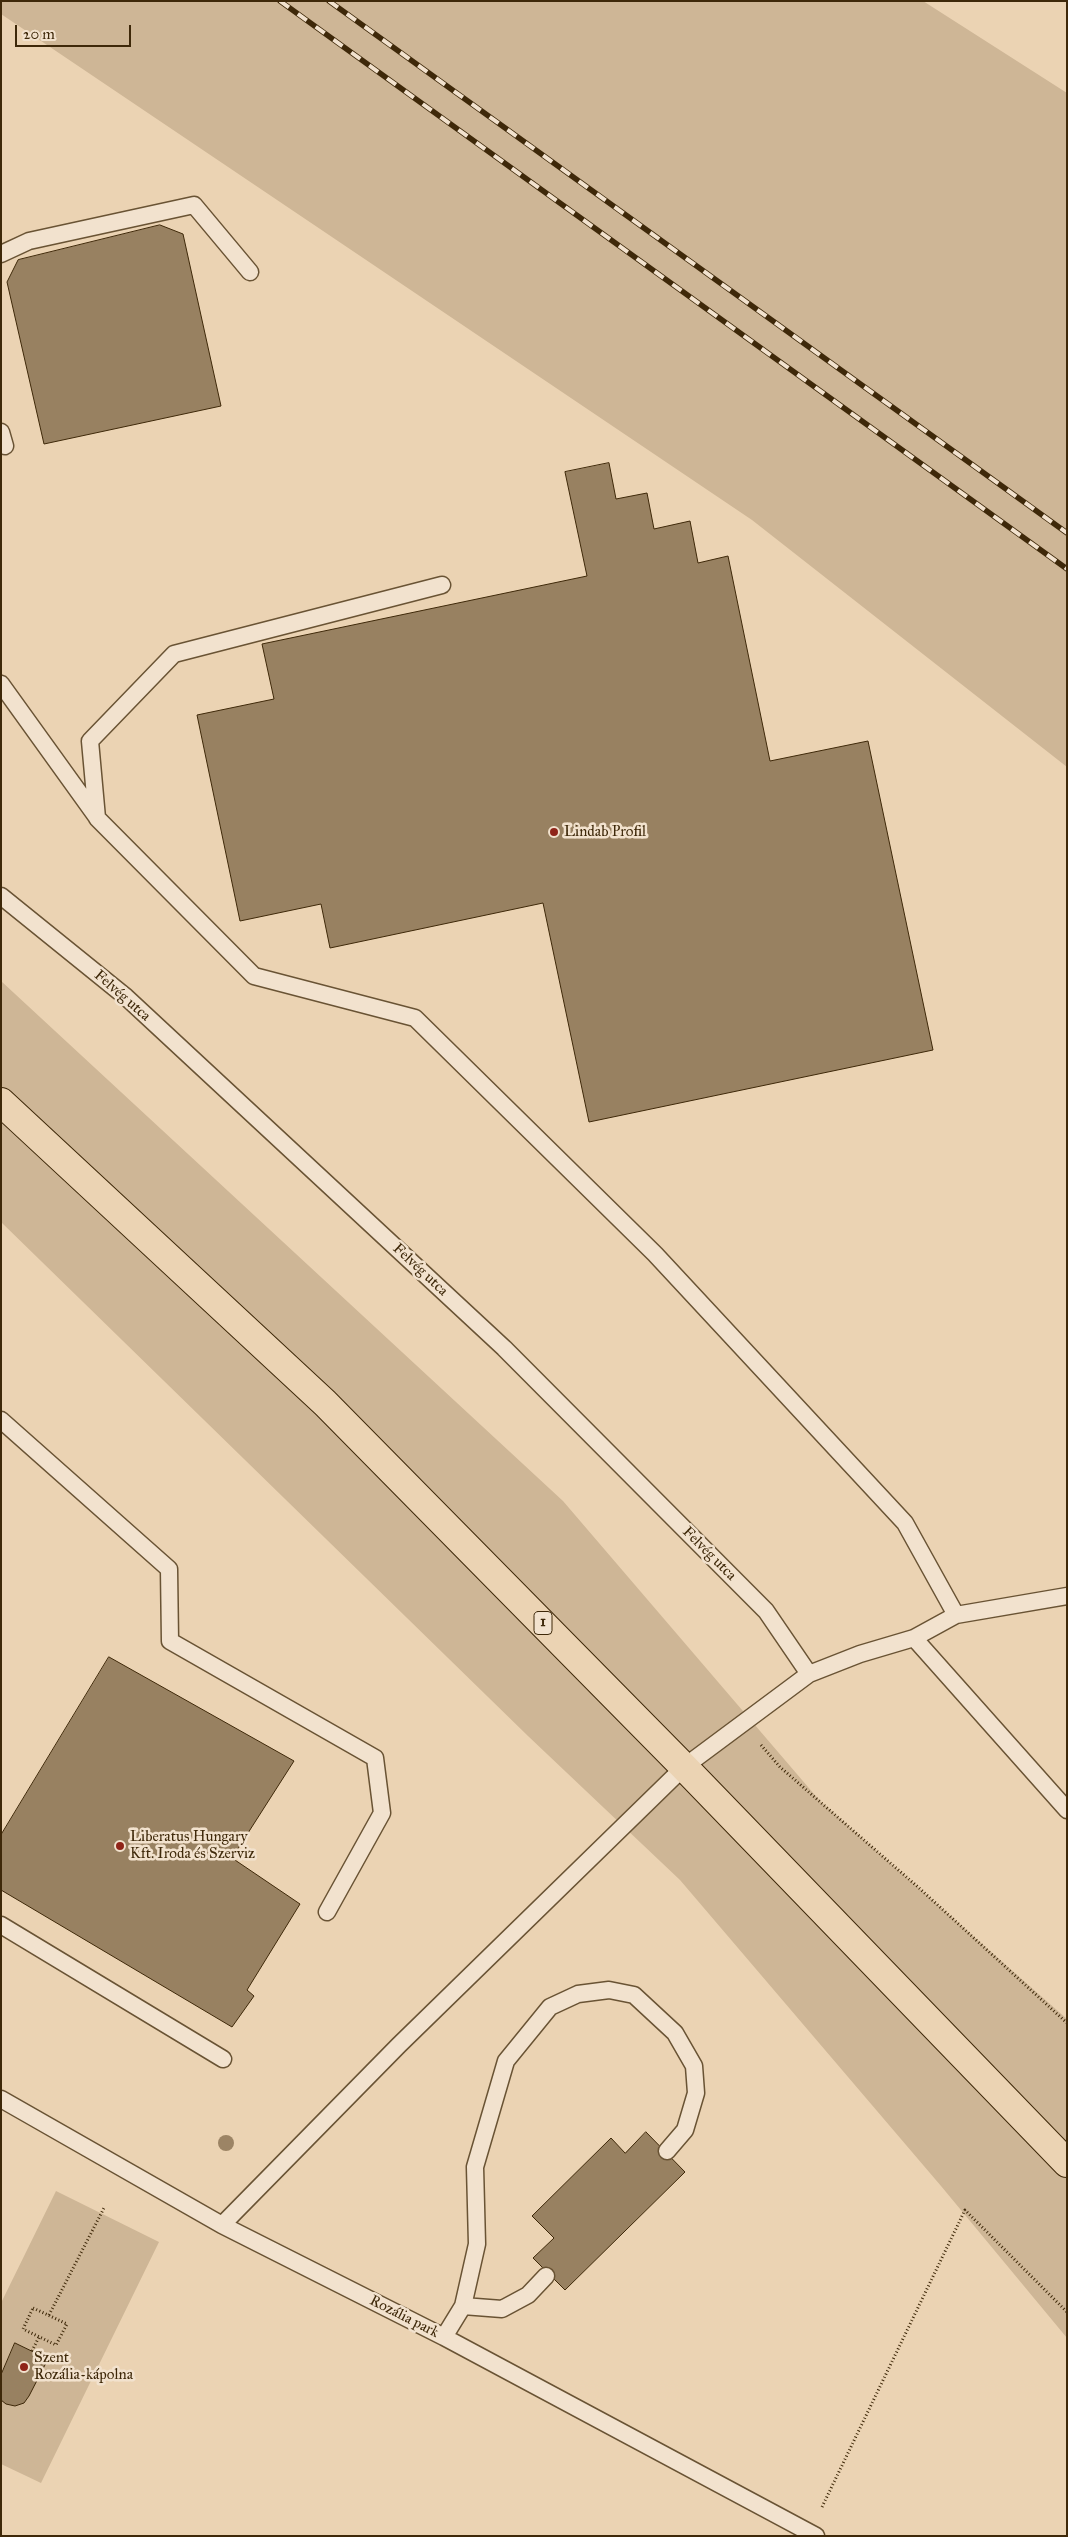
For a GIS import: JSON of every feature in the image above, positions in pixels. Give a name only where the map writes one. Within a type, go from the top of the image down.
[{"type":"main road","name":"1","points":[[1,1102],[325,1403],[684,1767],[1067,2164]]},
{"type":"lane","points":[[1,254],[28,241],[194,205],[250,272]]},
{"type":"lane","points":[[97,818],[90,741],[174,654],[442,585]]},
{"type":"lane","points":[[1,684],[97,818],[254,976],[414,1018],[655,1254],[905,1522],[956,1615]]},
{"type":"lane","name":"Felvég utca","points":[[1,896],[126,998],[504,1348],[766,1610],[809,1674]]},
{"type":"lane","points":[[1,1420],[169,1569],[170,1641],[375,1758],[382,1812],[327,1912]]},
{"type":"lane","points":[[222,2225],[400,2045],[684,1767],[743,1723],[809,1674],[860,1654],[914,1638],[956,1615],[1067,1596]]},
{"type":"lane","points":[[914,1638],[1067,1810]]},
{"type":"lane","points":[[1,1925],[223,2059]]},
{"type":"lane","points":[[444,2337],[463,2306],[477,2244],[475,2168],[506,2060],[550,2007],[578,1994],[609,1990],[634,1995],[676,2032],[694,2066],[696,2093],[685,2130],[667,2151]]},
{"type":"lane","name":"Rozália park","points":[[1,2099],[222,2225],[444,2337],[813,2534]]},
{"type":"lane","points":[[463,2306],[502,2309],[528,2295],[546,2276]]},
{"type":"path","points":[[743,1723],[780,1767],[918,1887],[1067,2023]]},
{"type":"path","points":[[49,2315],[105,2206]]},
{"type":"path","points":[[813,2534],[966,2210],[1067,2312]]},
{"type":"path","points":[[33,2308],[49,2315],[67,2324],[56,2345],[23,2329],[33,2308]]},
{"type":"path","points":[[32,2351],[39,2337]]},
{"type":"shaded area","points":[[1,1],[923,1],[1067,93],[1067,767],[752,520],[1,14]]},
{"type":"shaded area","points":[[1,981],[563,1501],[820,1801],[1067,2019],[1067,2338],[941,2186],[680,1880],[528,1736],[1,1222]]},
{"type":"shaded area","points":[[56,2191],[159,2242],[41,2483],[1,2464],[1,2303]]},
{"type":"building","points":[[160,225],[183,234],[221,406],[44,444],[7,282],[18,260]]},
{"type":"building","name":"Lindab Profil","points":[[609,463],[616,499],[647,493],[654,529],[690,521],[698,563],[728,556],[770,761],[868,741],[933,1050],[589,1122],[543,903],[330,948],[321,904],[240,921],[197,715],[274,699],[262,644],[587,576],[565,472]]},
{"type":"building","name":"Liberatus Hungary Kft. Iroda és Szerviz","points":[[109,1657],[294,1761],[232,1858],[300,1904],[247,1990],[254,1996],[232,2027],[1,1890],[1,1835]]},
{"type":"building","points":[[646,2132],[685,2172],[565,2290],[533,2258],[554,2238],[532,2216],[611,2138],[625,2153]]},
{"type":"building","name":"Szent Rozália-kápolna","points":[[15,2343],[48,2359],[29,2396],[24,2403],[15,2406],[6,2404],[1,2400],[1,2375]]},
{"type":"railway","points":[[280,1],[1067,569]]},
{"type":"railway","points":[[329,1],[1067,533]]},
{"type":"place","name":"Lindab Profil","points":[[554,832]]},
{"type":"place","name":"Liberatus Hungary Kft. Iroda és Szerviz","points":[[120,1846]]},
{"type":"place","name":"Szent Rozália-kápolna","points":[[24,2367]]}]
